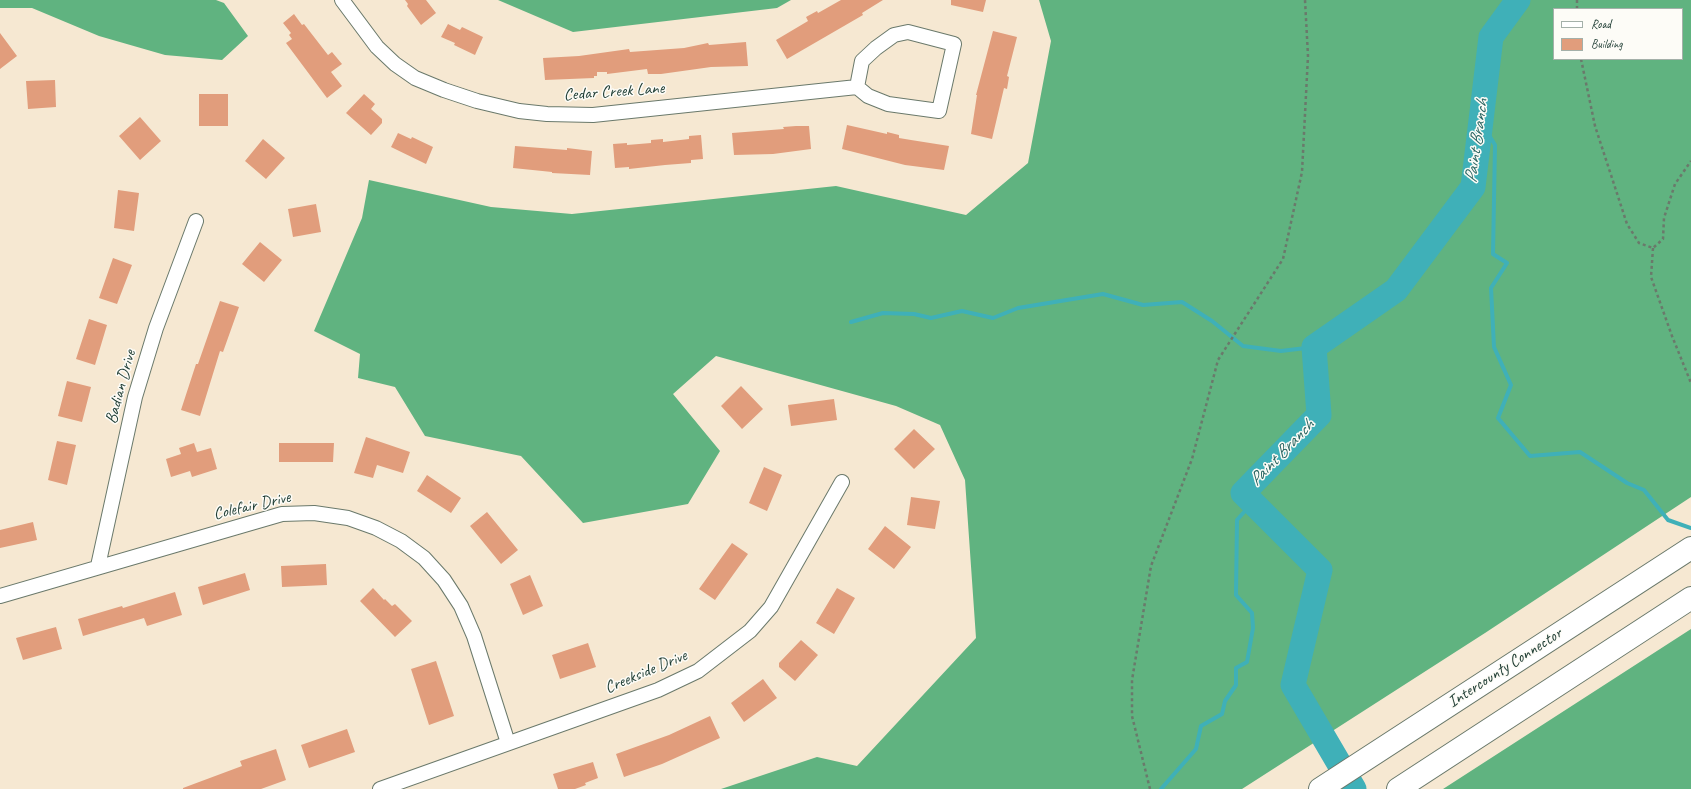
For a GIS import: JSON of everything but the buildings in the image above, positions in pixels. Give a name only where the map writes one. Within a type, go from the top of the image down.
[{"type":"highway","name":"Intercounty Connector","points":[[1320,789],[1691,548]]},
{"type":"highway","points":[[1398,789],[1691,598]]},
{"type":"street","name":"Cedar Creek Lane","points":[[342,0],[377,47],[394,64],[415,78],[477,101],[519,111],[547,114],[593,115],[857,87]]},
{"type":"street","points":[[908,32],[954,44],[939,111],[888,104],[868,96],[857,87],[862,61],[876,48],[894,35],[908,32]]},
{"type":"street","name":"Badian Drive","points":[[98,566],[135,397],[156,328],[196,221]]},
{"type":"street","name":"Creekside Drive","points":[[380,789],[658,690],[698,671],[750,631],[770,607],[842,482]]},
{"type":"street","name":"Colefair Drive","points":[[0,596],[98,566],[282,514],[314,513],[348,518],[376,528],[401,541],[424,558],[444,580],[461,606],[474,636],[508,743]]},
{"type":"path","points":[[1150,789],[1132,716],[1132,680],[1151,566],[1192,460],[1218,360],[1283,259],[1302,172],[1308,56],[1305,0]]},
{"type":"path","points":[[1581,60],[1595,126],[1627,224],[1640,243],[1652,248]]},
{"type":"path","points":[[1691,161],[1675,184],[1664,218],[1663,239],[1652,248],[1651,277],[1691,383]]},
{"type":"green space","points":[[0,0],[216,0],[224,3],[248,36],[222,60],[165,55],[99,36],[32,8],[0,8]]},
{"type":"green space","points":[[498,0],[791,0],[777,8],[573,32]]},
{"type":"green space","points":[[1039,0],[1691,0],[1691,497],[1485,633],[1242,789],[721,789],[817,757],[857,766],[976,638],[965,480],[940,425],[896,406],[716,356],[673,394],[720,451],[688,504],[583,523],[521,456],[425,436],[395,387],[358,378],[360,354],[314,331],[362,218],[369,180],[491,207],[572,214],[836,186],[966,215],[1028,163],[1051,41]]},
{"type":"green space","points":[[1691,629],[1691,789],[1443,789]]},
{"type":"waterway","name":"Paint Branch","points":[[1354,789],[1293,685],[1320,570],[1243,493],[1319,415],[1314,347],[1396,290],[1473,187],[1491,37],[1518,0]]},
{"type":"waterway","points":[[1481,122],[1495,145],[1493,254],[1507,263],[1491,288],[1494,347],[1511,385],[1498,418],[1530,456],[1580,452],[1627,483],[1644,490],[1668,520],[1691,528]]},
{"type":"waterway","points":[[851,322],[883,313],[914,314],[931,318],[962,311],[993,318],[1018,308],[1103,294],[1143,305],[1182,302],[1212,321],[1243,346],[1281,351],[1314,347]]},
{"type":"waterway","points":[[1161,789],[1196,749],[1201,726],[1222,714],[1225,701],[1236,685],[1236,668],[1247,662],[1253,628],[1252,613],[1236,595],[1237,520],[1252,503]]}]
